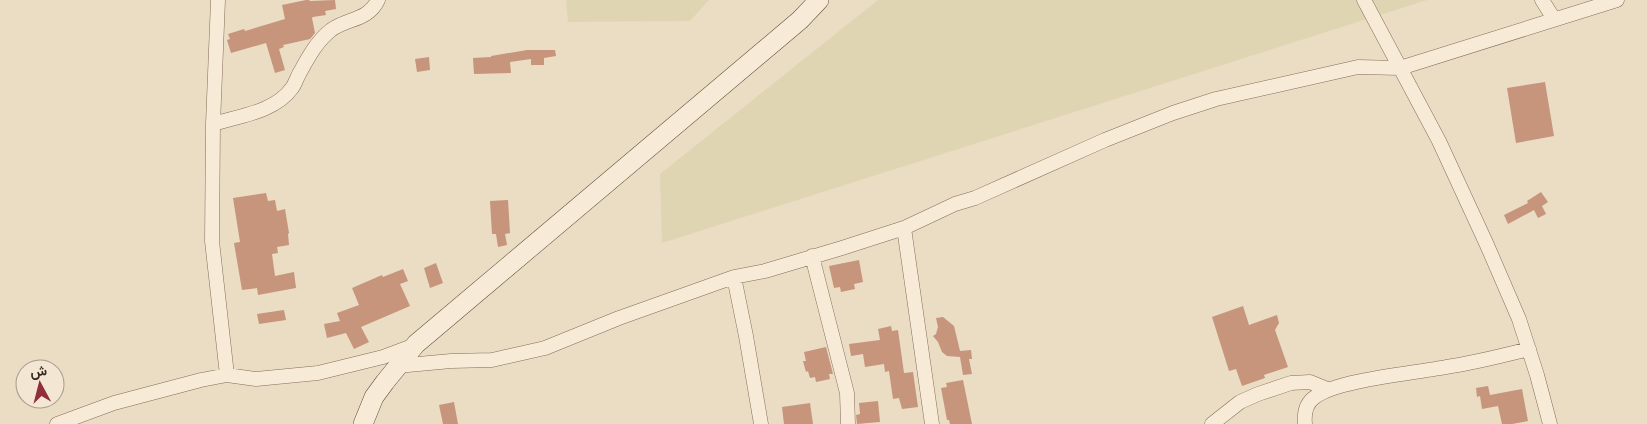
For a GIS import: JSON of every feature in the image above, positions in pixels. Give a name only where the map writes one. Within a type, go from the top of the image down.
[{"type":"street","points":[[218,0],[213,124],[212,241],[227,375]]},
{"type":"street","points":[[213,124],[265,108],[282,97],[292,88],[318,42],[332,29],[368,14],[378,0]]},
{"type":"street","points":[[363,424],[374,397],[416,344],[800,20],[819,0]]},
{"type":"street","points":[[1364,0],[1439,141],[1519,319],[1550,424]]},
{"type":"street","points":[[1542,0],[1554,19]]},
{"type":"street","points":[[397,366],[451,361],[492,360],[545,348],[618,318],[734,277],[765,271],[904,228],[954,204],[975,198],[1105,140],[1173,113],[1216,99],[1358,67],[1400,68],[1617,0]]},
{"type":"street","points":[[904,228],[932,424]]},
{"type":"street","points":[[812,256],[847,393],[848,424]]},
{"type":"street","points":[[734,277],[761,424]]},
{"type":"street","points":[[57,424],[114,403],[201,380],[227,375],[256,379],[318,373],[383,357],[416,344]]},
{"type":"street","points":[[1305,424],[1306,406],[1314,397],[1327,389],[1485,360],[1529,349]]},
{"type":"street","points":[[1212,424],[1240,402],[1291,383],[1310,382],[1327,389]]},
{"type":"shaded area","points":[[566,0],[709,0],[690,21],[568,22]]},
{"type":"shaded area","points":[[878,0],[1427,0],[662,243],[660,174]]},
{"type":"building","points":[[306,0],[335,0],[336,9],[325,11],[326,15],[312,18],[315,33],[310,39],[283,45],[284,47],[279,49],[285,70],[275,73],[266,43],[231,53],[227,40],[230,39],[228,34],[285,19],[282,5]]},
{"type":"building","points":[[527,50],[555,50],[556,56],[544,58],[544,65],[531,65],[531,59],[510,62],[511,73],[474,74],[473,58],[491,57]]},
{"type":"building","points":[[429,57],[430,70],[417,72],[415,59]]},
{"type":"building","points":[[1545,82],[1554,136],[1516,143],[1507,88]]},
{"type":"building","points":[[1541,192],[1548,202],[1542,206],[1546,214],[1538,218],[1534,210],[1508,224],[1504,215],[1528,203],[1527,201]]},
{"type":"building","points":[[266,193],[268,201],[275,200],[277,211],[285,209],[289,233],[289,245],[277,247],[278,253],[272,254],[275,276],[294,272],[296,288],[258,295],[257,288],[242,290],[234,243],[240,242],[233,198]]},
{"type":"building","points":[[508,200],[510,233],[505,234],[507,245],[498,247],[496,234],[492,234],[490,201]]},
{"type":"building","points":[[859,260],[863,282],[854,284],[855,289],[841,292],[840,287],[834,288],[829,266]]},
{"type":"building","points":[[436,263],[443,283],[430,288],[424,268]]},
{"type":"building","points":[[403,269],[408,281],[400,284],[410,306],[361,327],[369,342],[354,349],[346,333],[327,338],[324,324],[340,321],[337,313],[359,305],[352,288],[382,275],[383,277]]},
{"type":"building","points":[[1243,306],[1249,325],[1277,315],[1279,323],[1275,330],[1288,367],[1264,375],[1265,378],[1242,386],[1236,369],[1229,371],[1212,317]]},
{"type":"building","points":[[284,310],[286,320],[259,324],[257,314]]},
{"type":"building","points":[[943,317],[954,326],[960,351],[971,350],[972,359],[969,359],[972,374],[963,375],[960,357],[947,356],[942,352],[933,336],[936,334],[938,327],[936,318]]},
{"type":"building","points":[[891,326],[892,331],[898,330],[904,373],[913,372],[918,407],[902,409],[899,398],[893,399],[889,371],[885,372],[884,364],[865,367],[863,354],[851,356],[849,344],[880,340],[878,329]]},
{"type":"building","points":[[826,347],[833,374],[829,374],[830,379],[816,382],[815,377],[810,378],[808,371],[806,372],[803,361],[806,361],[804,352]]},
{"type":"building","points":[[963,380],[972,424],[950,424],[949,420],[947,420],[941,388],[947,387],[946,383]]},
{"type":"building","points":[[1488,386],[1490,395],[1522,389],[1528,421],[1502,424],[1498,406],[1482,409],[1480,396],[1477,397],[1476,388]]},
{"type":"building","points":[[878,401],[880,422],[857,424],[856,415],[860,414],[859,403]]},
{"type":"building","points":[[454,402],[458,424],[443,424],[439,405]]},
{"type":"building","points":[[810,403],[813,424],[784,424],[782,407]]}]
